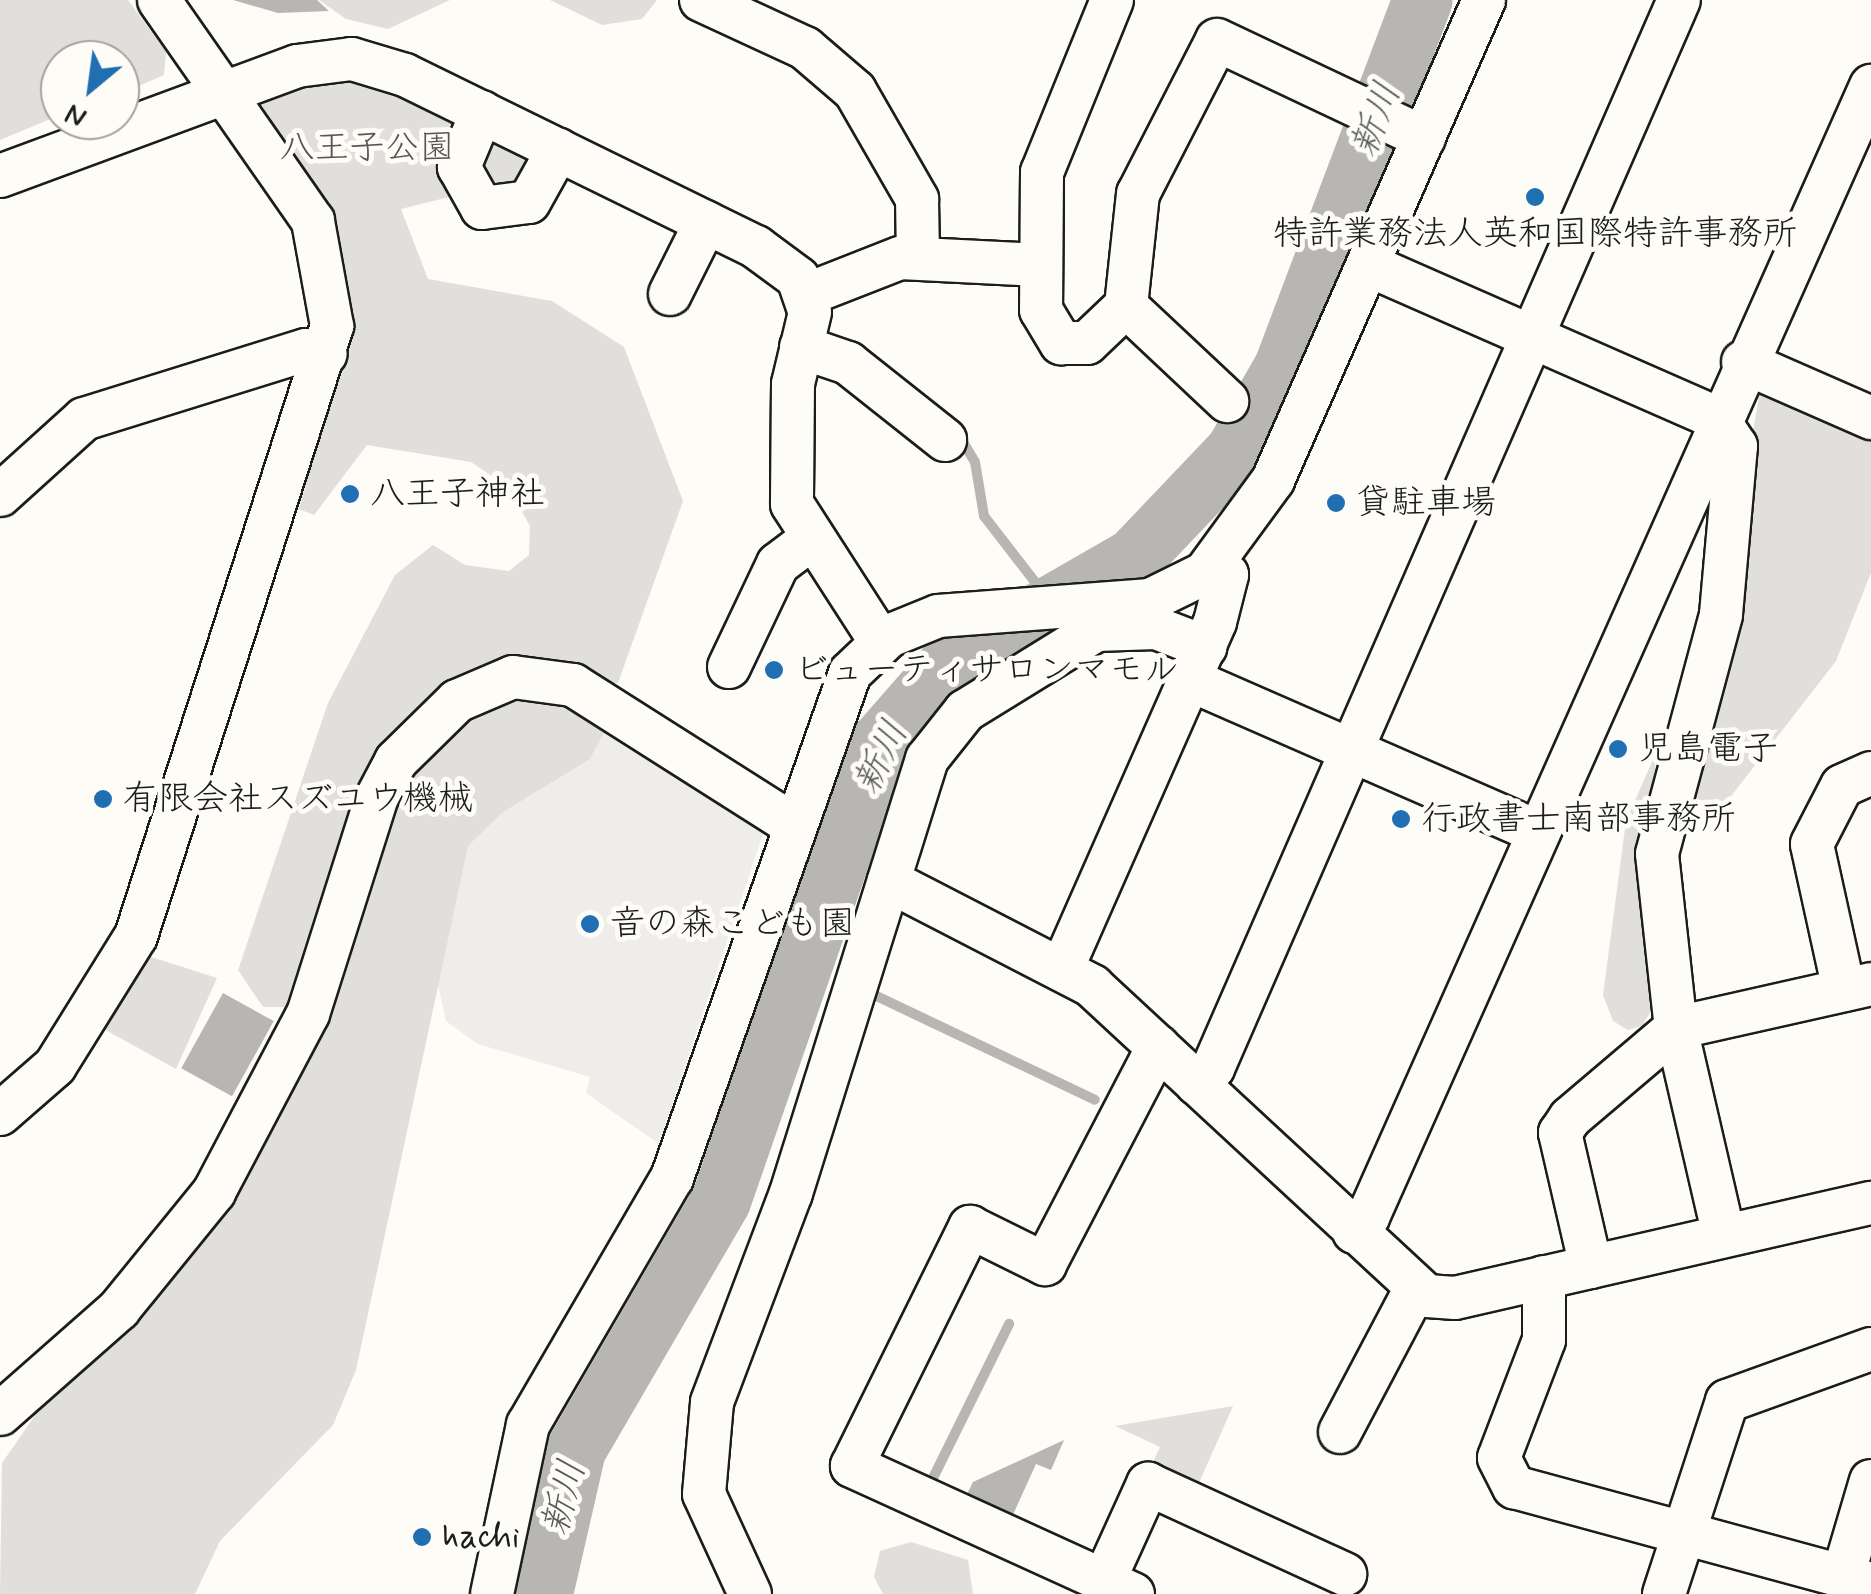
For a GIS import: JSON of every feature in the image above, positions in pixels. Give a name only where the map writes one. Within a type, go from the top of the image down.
[{"type":"street","points":[[0,1114],[55,1066],[136,936],[326,354],[332,290],[312,221],[158,0]]},
{"type":"street","points":[[701,0],[805,48],[855,91],[917,199],[918,257]]},
{"type":"street","points":[[1112,0],[1046,160],[1040,266],[1043,323],[1061,342],[1087,343],[1126,306],[1138,194],[1217,40],[1410,132]]},
{"type":"street","points":[[492,1594],[528,1424],[672,1178],[836,695],[881,642],[938,616],[1170,597],[1214,563],[1273,480],[1368,265],[1410,132],[1484,0]]},
{"type":"street","points":[[1197,1084],[1213,1068],[1679,0]]},
{"type":"street","points":[[0,176],[224,92],[352,59],[482,112],[706,222],[784,266],[808,294],[786,468],[809,541],[881,642]]},
{"type":"street","points":[[1354,1232],[1368,1217],[1717,418],[1871,86]]},
{"type":"street","points":[[482,112],[459,167],[482,208],[529,202],[558,150]]},
{"type":"street","points":[[670,294],[706,222]]},
{"type":"street","points":[[808,294],[883,261],[918,257],[1040,266]]},
{"type":"street","points":[[1368,265],[1717,418],[1736,446],[1726,579],[1657,854],[1676,1028],[1724,1236]]},
{"type":"street","points":[[1126,306],[1227,401]]},
{"type":"street","points":[[801,347],[848,364],[944,440]]},
{"type":"street","points":[[0,495],[84,419],[306,350],[326,354]]},
{"type":"street","points":[[1743,362],[1871,418]]},
{"type":"street","points":[[729,667],[778,564],[809,541]]},
{"type":"street","points":[[1062,969],[1225,594],[1227,575],[1214,563]]},
{"type":"street","points":[[750,1594],[710,1512],[702,1456],[717,1383],[791,1192],[927,759],[965,711],[1096,630],[1156,628],[1197,663],[1351,751],[1536,832]]},
{"type":"street","points":[[0,1414],[119,1309],[223,1178],[308,1014],[376,798],[396,761],[457,701],[513,677],[573,685],[792,824]]},
{"type":"street","points":[[1591,1266],[1560,1134],[1676,1028],[1857,987],[1812,844],[1842,786],[1871,773]]},
{"type":"street","points":[[889,881],[1062,969],[1158,1047],[1415,1290],[1441,1300],[1871,1203]]},
{"type":"street","points":[[1158,1047],[1044,1264],[970,1227],[852,1466],[1119,1587],[1148,1484],[1344,1574]]},
{"type":"street","points":[[1544,1277],[1544,1340],[1500,1458],[1514,1487],[1683,1529],[1857,1580],[1871,1482]]},
{"type":"street","points":[[1340,1432],[1415,1290]]},
{"type":"street","points":[[1664,1594],[1727,1401],[1871,1349]]},
{"type":"shaded area","points":[[233,0],[317,0],[329,11],[278,13]]},
{"type":"shaded area","name":"音の森こども園","points":[[608,725],[764,831],[659,1144],[586,1093],[590,1077],[478,1044],[446,1021],[437,980],[468,846],[502,813],[590,759]]},
{"type":"shaded area","points":[[223,993],[274,1021],[232,1096],[181,1068]]},
{"type":"shaded area","points":[[1064,1440],[1051,1470],[1036,1464],[1011,1519],[965,1498],[973,1482]]},
{"type":"green space","points":[[0,0],[128,0],[166,52],[164,75],[140,85],[140,40],[40,40],[40,123],[0,140]]},
{"type":"green space","points":[[319,0],[450,0],[388,29],[346,19]]},
{"type":"green space","points":[[550,0],[657,0],[642,19],[602,25]]},
{"type":"green space","name":"八王子公園","points":[[351,74],[457,118],[453,196],[401,209],[428,279],[552,301],[624,347],[683,501],[618,683],[449,688],[300,992],[286,1007],[263,1007],[238,970],[328,703],[395,575],[433,545],[465,565],[509,571],[529,555],[530,526],[508,487],[471,462],[367,445],[314,515],[299,509],[349,327],[349,288],[328,213],[259,101]]},
{"type":"green space","points":[[503,140],[524,150],[531,172],[499,200],[474,157]]},
{"type":"green space","points":[[1760,391],[1871,429],[1871,573],[1836,661],[1718,813],[1690,796]]},
{"type":"green space","points":[[542,692],[608,725],[590,759],[502,813],[468,846],[356,1370],[333,1425],[220,1541],[195,1594],[0,1594],[2,1463],[50,1394],[130,1319],[409,770],[489,699]]},
{"type":"green space","points":[[1655,755],[1657,1001],[1642,1026],[1628,1030],[1613,1021],[1603,995],[1626,821]]},
{"type":"green space","points":[[145,955],[217,978],[176,1069],[102,1028]]},
{"type":"green space","points":[[1233,1406],[1195,1492],[1149,1471],[1160,1447],[1115,1426]]},
{"type":"green space","points":[[911,1542],[968,1560],[973,1594],[883,1594],[874,1577],[880,1551]]},
{"type":"waterway","name":"新川","points":[[543,1594],[576,1450],[721,1201],[880,743],[948,665],[1134,558],[1235,452],[1284,367],[1423,0]]},
{"type":"waterway","points":[[960,437],[975,462],[984,516],[1035,582]]},
{"type":"waterway","points":[[868,992],[1095,1100]]},
{"type":"waterway","points":[[933,1478],[1009,1324]]},
{"type":"place","name":"特許業務法人英和国際特許事務所","points":[[1535,197]]},
{"type":"place","name":"八王子神社","points":[[350,494]]},
{"type":"place","name":"貸駐車場","points":[[1336,503]]},
{"type":"place","name":"ビューティサロンマモル","points":[[774,670]]},
{"type":"place","name":"児島電子","points":[[1618,749]]},
{"type":"place","name":"有限会社スズユウ機械","points":[[103,799]]},
{"type":"place","name":"行政書士南部事務所","points":[[1401,819]]},
{"type":"place","name":"音の森こども園","points":[[590,924]]},
{"type":"place","name":"hachi","points":[[422,1537]]}]
